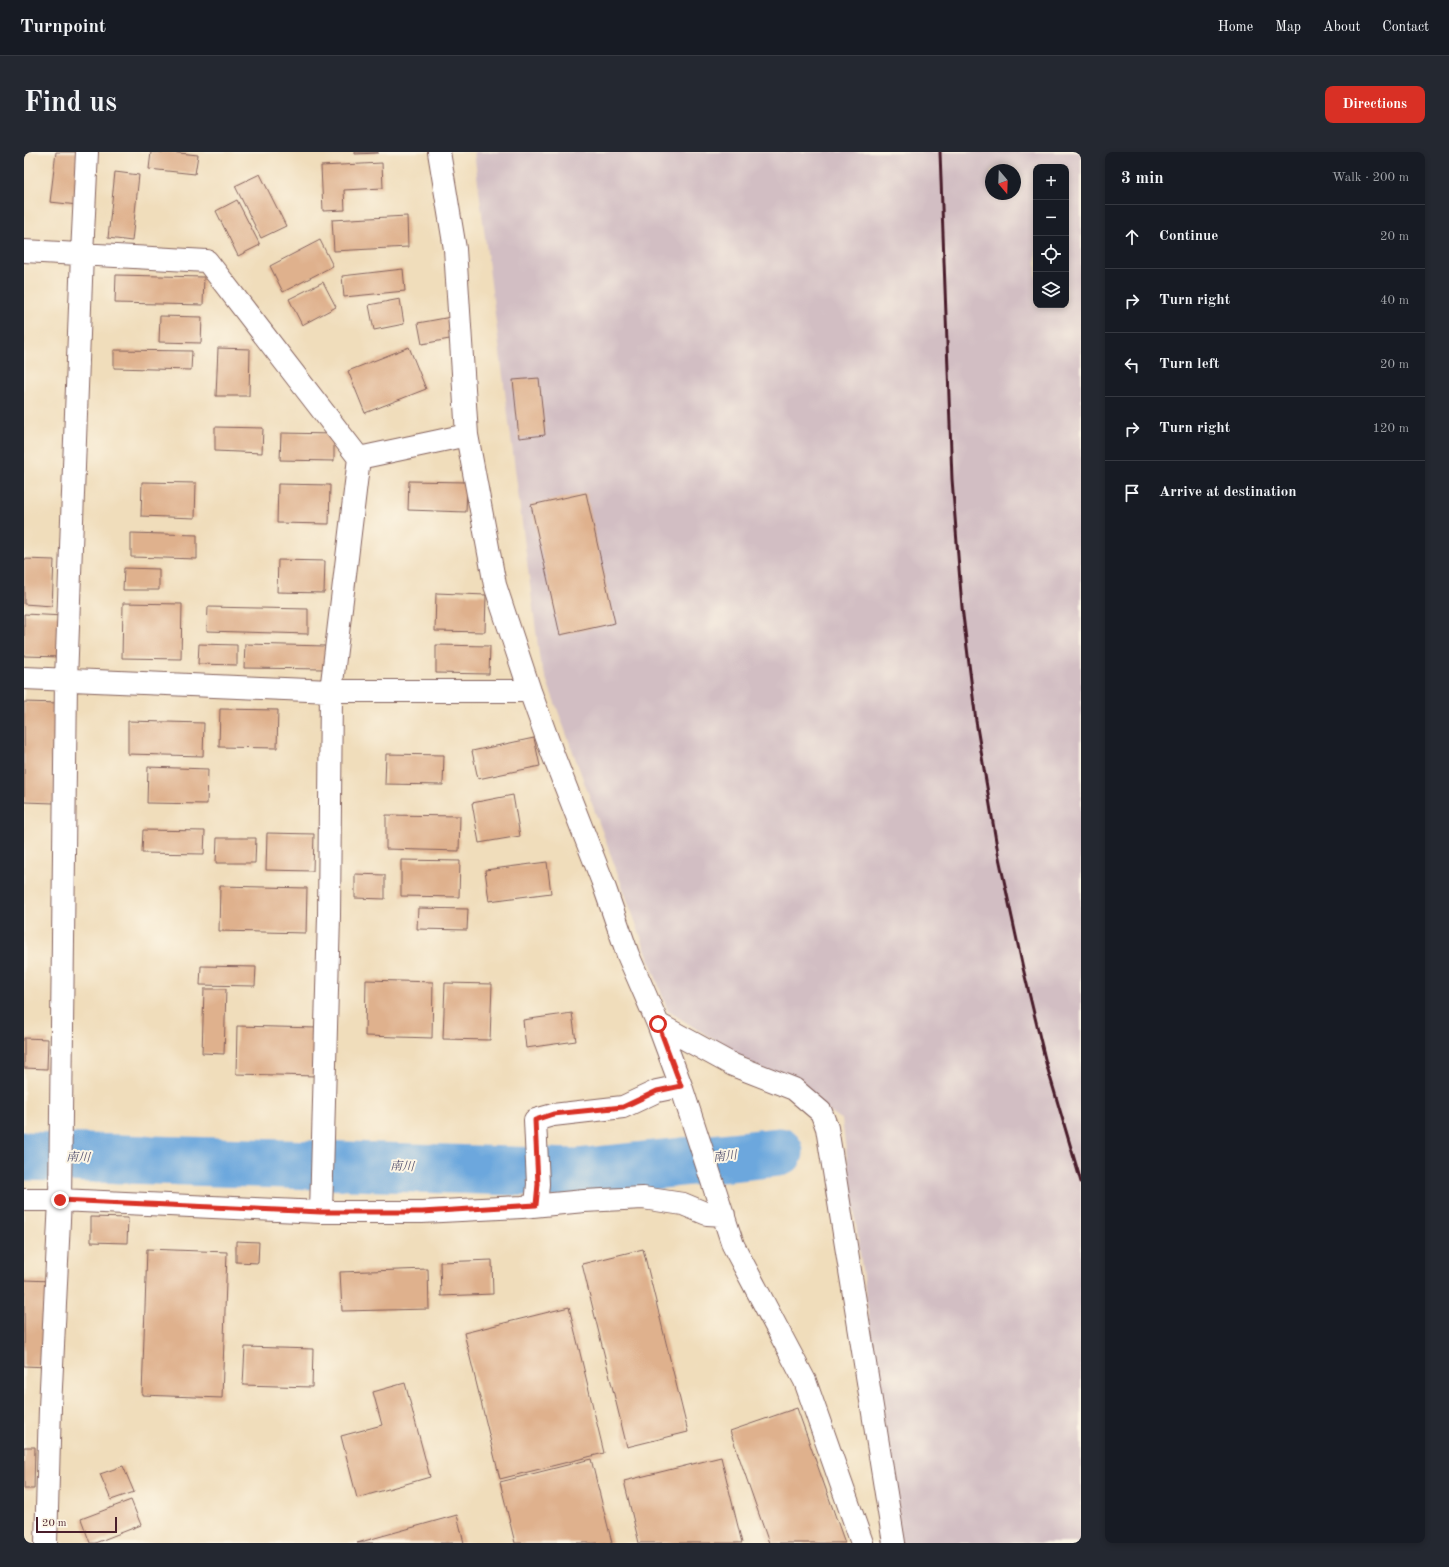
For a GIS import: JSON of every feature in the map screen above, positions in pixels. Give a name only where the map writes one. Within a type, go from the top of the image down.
[{"type":"street","points":[[46,1543],[50,1408],[60,1194],[66,680],[87,152]]},
{"type":"street","points":[[439,152],[455,249],[467,435],[495,585],[530,691],[602,880],[628,954],[658,1024],[681,1086],[733,1245],[805,1381],[862,1543]]},
{"type":"street","points":[[24,251],[207,261],[359,458],[331,692],[329,916],[321,1205]]},
{"type":"street","points":[[359,458],[467,435]]},
{"type":"street","points":[[24,678],[331,692],[530,691]]},
{"type":"street","points":[[658,1024],[733,1066],[794,1090],[820,1112],[827,1128],[894,1543]]},
{"type":"street","points":[[536,1205],[538,1184],[535,1120],[553,1114],[623,1107],[657,1091],[681,1086]]},
{"type":"street","points":[[24,1200],[60,1194],[321,1205],[422,1212],[643,1198],[683,1204],[707,1214],[724,1215]]},
{"type":"shaded area","points":[[474,152],[1081,152],[1081,1543],[899,1543],[842,1120],[668,1011],[540,662]]},
{"type":"building","points":[[56,152],[84,152],[78,205],[50,202]]},
{"type":"building","points":[[151,152],[170,152],[198,155],[195,174],[149,169]]},
{"type":"building","points":[[355,152],[378,152],[378,153],[355,154]]},
{"type":"building","points":[[382,163],[383,188],[344,190],[345,210],[323,211],[321,166]]},
{"type":"building","points":[[115,172],[139,175],[132,241],[108,238]]},
{"type":"building","points":[[260,174],[286,226],[261,238],[235,186]]},
{"type":"building","points":[[237,200],[260,245],[238,256],[216,211]]},
{"type":"building","points":[[407,216],[408,247],[334,251],[332,220]]},
{"type":"building","points":[[320,240],[333,266],[283,292],[270,266]]},
{"type":"building","points":[[403,269],[405,291],[344,297],[342,276]]},
{"type":"building","points":[[116,275],[204,277],[203,305],[115,303]]},
{"type":"building","points":[[323,282],[336,307],[302,325],[289,299]]},
{"type":"building","points":[[400,299],[404,324],[374,330],[369,305]]},
{"type":"building","points":[[160,316],[202,317],[201,343],[159,342]]},
{"type":"building","points":[[451,317],[455,338],[422,344],[418,323]]},
{"type":"building","points":[[409,347],[426,389],[365,413],[348,371]]},
{"type":"building","points":[[218,348],[250,349],[249,396],[216,396]]},
{"type":"building","points":[[114,350],[192,351],[191,370],[114,368]]},
{"type":"building","points":[[539,378],[545,435],[519,438],[513,380]]},
{"type":"building","points":[[215,427],[263,428],[262,453],[215,451]]},
{"type":"building","points":[[281,433],[334,434],[334,461],[280,460]]},
{"type":"building","points":[[409,481],[467,482],[466,512],[408,510]]},
{"type":"building","points":[[142,482],[196,483],[195,518],[141,516]]},
{"type":"building","points":[[278,484],[330,485],[329,524],[277,523]]},
{"type":"building","points":[[586,493],[615,623],[560,635],[531,505]]},
{"type":"building","points":[[131,533],[197,535],[197,559],[131,557]]},
{"type":"building","points":[[24,559],[54,560],[52,606],[24,604]]},
{"type":"building","points":[[278,560],[325,561],[324,593],[277,592]]},
{"type":"building","points":[[124,568],[159,569],[159,590],[123,590]]},
{"type":"building","points":[[436,593],[486,595],[485,632],[435,631]]},
{"type":"building","points":[[123,603],[182,604],[181,659],[122,658]]},
{"type":"building","points":[[208,607],[308,609],[308,634],[207,631]]},
{"type":"building","points":[[24,614],[64,616],[62,657],[24,656]]},
{"type":"building","points":[[199,644],[237,645],[237,665],[198,664]]},
{"type":"building","points":[[245,644],[325,646],[325,669],[244,668]]},
{"type":"building","points":[[436,645],[490,646],[489,674],[436,673]]},
{"type":"building","points":[[24,702],[59,703],[54,803],[24,802]]},
{"type":"building","points":[[220,709],[278,710],[277,748],[219,747]]},
{"type":"building","points":[[128,721],[204,723],[203,756],[128,754]]},
{"type":"building","points":[[534,738],[540,766],[478,779],[472,751]]},
{"type":"building","points":[[386,754],[444,755],[443,785],[385,784]]},
{"type":"building","points":[[148,767],[208,769],[207,804],[147,803]]},
{"type":"building","points":[[513,795],[520,836],[479,843],[472,803]]},
{"type":"building","points":[[386,815],[460,816],[459,851],[386,849]]},
{"type":"building","points":[[143,830],[205,831],[204,854],[142,853]]},
{"type":"building","points":[[267,833],[314,834],[313,871],[266,870]]},
{"type":"building","points":[[217,838],[256,838],[255,863],[216,863]]},
{"type":"building","points":[[401,860],[460,861],[459,897],[401,896]]},
{"type":"building","points":[[547,862],[551,893],[489,901],[485,870]]},
{"type":"building","points":[[355,874],[385,875],[385,899],[355,898]]},
{"type":"building","points":[[220,886],[307,888],[306,933],[219,931]]},
{"type":"building","points":[[418,908],[468,909],[467,930],[417,929]]},
{"type":"building","points":[[201,966],[256,967],[255,986],[200,985]]},
{"type":"building","points":[[366,980],[433,982],[432,1038],[365,1036]]},
{"type":"building","points":[[445,983],[492,984],[490,1040],[443,1039]]},
{"type":"building","points":[[204,989],[226,989],[224,1054],[202,1053]]},
{"type":"building","points":[[572,1013],[576,1041],[526,1048],[523,1020]]},
{"type":"building","points":[[237,1026],[317,1028],[316,1076],[236,1074]]},
{"type":"building","points":[[24,1038],[48,1039],[47,1069],[24,1068]]},
{"type":"building","points":[[91,1217],[128,1218],[127,1243],[91,1242]]},
{"type":"building","points":[[236,1241],[259,1242],[258,1263],[236,1262]]},
{"type":"building","points":[[147,1249],[227,1252],[222,1398],[142,1395]]},
{"type":"building","points":[[643,1249],[688,1432],[627,1447],[582,1264]]},
{"type":"building","points":[[492,1260],[493,1294],[441,1296],[440,1262]]},
{"type":"building","points":[[428,1269],[429,1309],[342,1311],[340,1272]]},
{"type":"building","points":[[24,1280],[51,1281],[48,1367],[24,1366]]},
{"type":"building","points":[[569,1307],[604,1453],[500,1479],[464,1333]]},
{"type":"building","points":[[245,1347],[313,1349],[312,1387],[243,1385]]},
{"type":"building","points":[[405,1383],[430,1477],[357,1498],[341,1436],[382,1425],[373,1392]]},
{"type":"building","points":[[797,1408],[845,1543],[769,1543],[730,1431]]},
{"type":"building","points":[[24,1447],[35,1447],[34,1489],[24,1489]]},
{"type":"building","points":[[721,1457],[742,1543],[639,1543],[624,1481]]},
{"type":"building","points":[[591,1459],[612,1543],[515,1543],[500,1482]]},
{"type":"building","points":[[123,1466],[134,1492],[111,1500],[100,1474]]},
{"type":"building","points":[[131,1500],[141,1525],[95,1543],[90,1543],[81,1519]]},
{"type":"building","points":[[457,1515],[464,1543],[357,1543]]},
{"type":"waterway","name":"南川","points":[[24,1156],[576,1173],[779,1152]]},
{"type":"railway","points":[[940,152],[952,479],[962,607],[976,721],[998,853],[1023,968],[1046,1063],[1081,1182]]},
{"type":"route","points":[[60,1200],[321,1212],[422,1212],[536,1205],[538,1184],[535,1120],[553,1114],[623,1107],[657,1091],[681,1086],[658,1024]]}]
